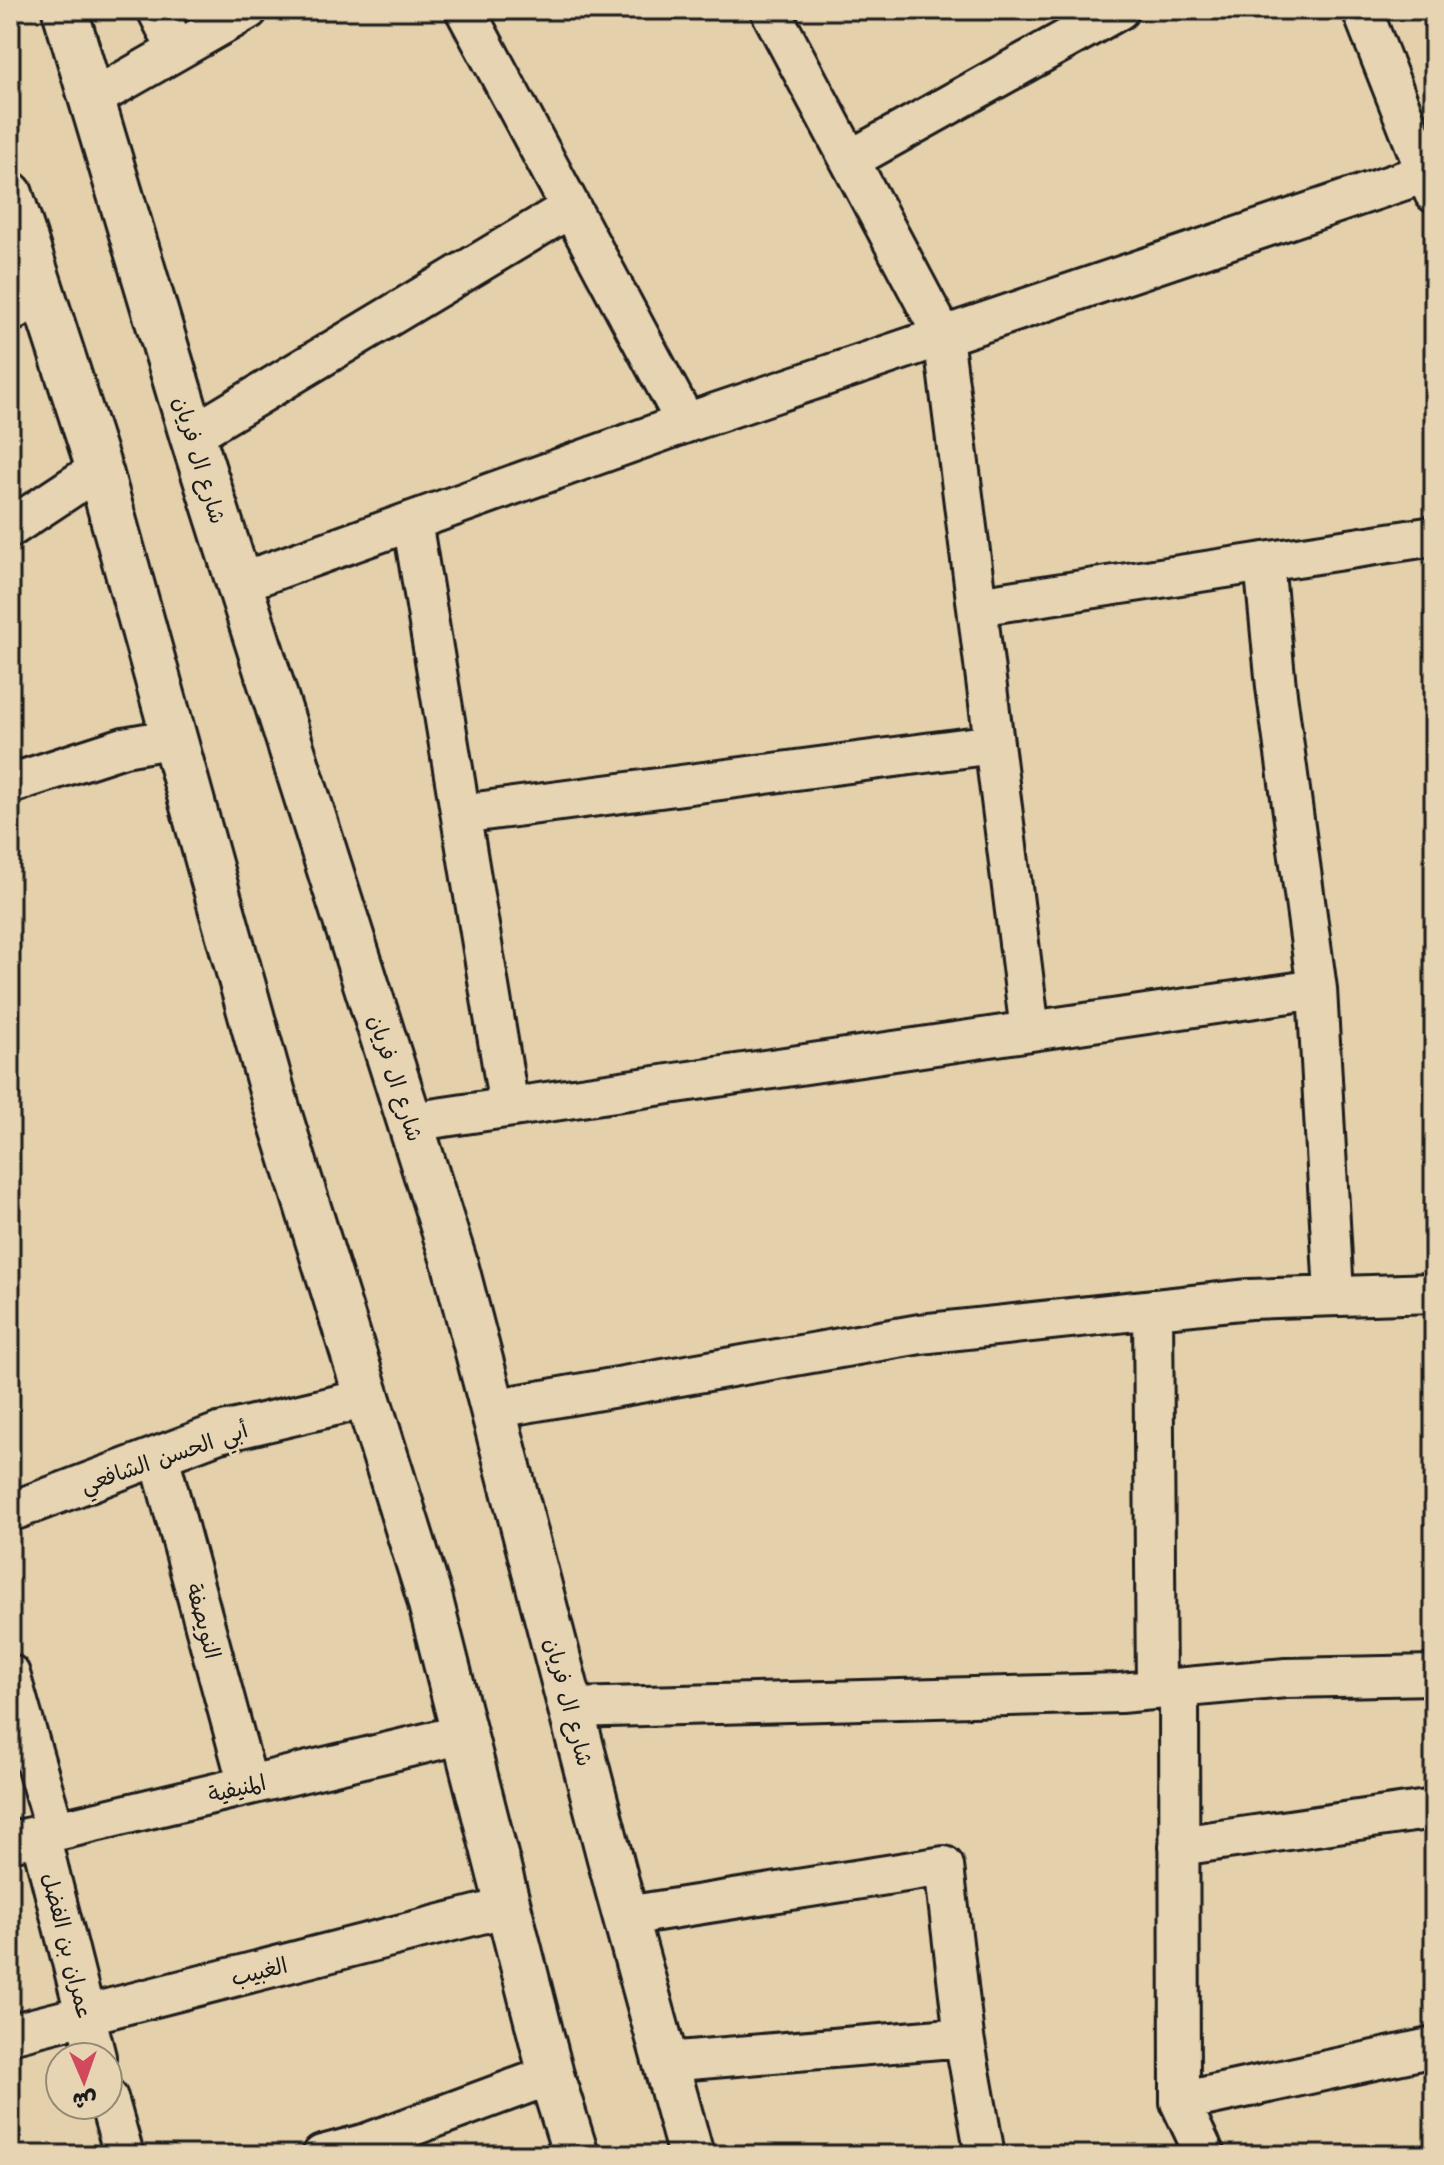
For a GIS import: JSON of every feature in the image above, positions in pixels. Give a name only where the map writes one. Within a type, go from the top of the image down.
[{"type":"main road","name":"شارع ال فريان","points":[[65,10],[192,435],[455,1264],[691,2155]]},
{"type":"main road","points":[[10,194],[26,303],[99,469],[276,1105],[429,1596],[551,2075],[576,2155]]},
{"type":"street","points":[[157,10],[177,50]]},
{"type":"street","points":[[92,99],[248,10]]},
{"type":"street","points":[[465,10],[686,423]]},
{"type":"street","points":[[770,10],[943,336],[1030,1031]]},
{"type":"street","points":[[850,160],[1119,10]]},
{"type":"street","points":[[239,583],[686,423],[943,336],[1430,183],[1362,10]]},
{"type":"street","points":[[192,435],[570,208]]},
{"type":"street","points":[[10,528],[99,469]]},
{"type":"street","points":[[412,521],[509,1107]]},
{"type":"street","points":[[977,606],[1434,536]]},
{"type":"street","points":[[1264,562],[1276,687],[1317,989],[1334,1294]]},
{"type":"street","points":[[10,784],[124,747],[175,738]]},
{"type":"street","points":[[461,814],[994,744]]},
{"type":"street","points":[[410,1122],[1317,989]]},
{"type":"street","points":[[492,1409],[920,1334],[1153,1309],[1334,1294],[1434,1293]]},
{"type":"street","points":[[1153,1309],[1168,1689],[1179,1846],[1180,2102],[1205,2155]]},
{"type":"street","name":"أبي الحسن الشافعي","points":[[10,1512],[219,1433],[368,1398]]},
{"type":"street","name":"النويصفة","points":[[159,1456],[248,1785]]},
{"type":"street","name":"عمران بن الفضل","points":[[10,1674],[35,1836],[91,2041]]},
{"type":"street","points":[[571,1708],[1168,1689],[1286,1678],[1434,1675]]},
{"type":"street","name":"المنيفية","points":[[35,1836],[464,1734]]},
{"type":"street","points":[[1179,1846],[1434,1809]]},
{"type":"street","points":[[626,1916],[944,1866],[964,2037],[985,2155]]},
{"type":"street","name":"الغبيب","points":[[10,2034],[508,1907]]},
{"type":"street","points":[[666,2062],[964,2037]]},
{"type":"street","points":[[1180,2102],[1434,2047]]},
{"type":"street","points":[[322,2155],[367,2143],[551,2075]]},
{"type":"street","points":[[114,2121],[124,2155]]}]
